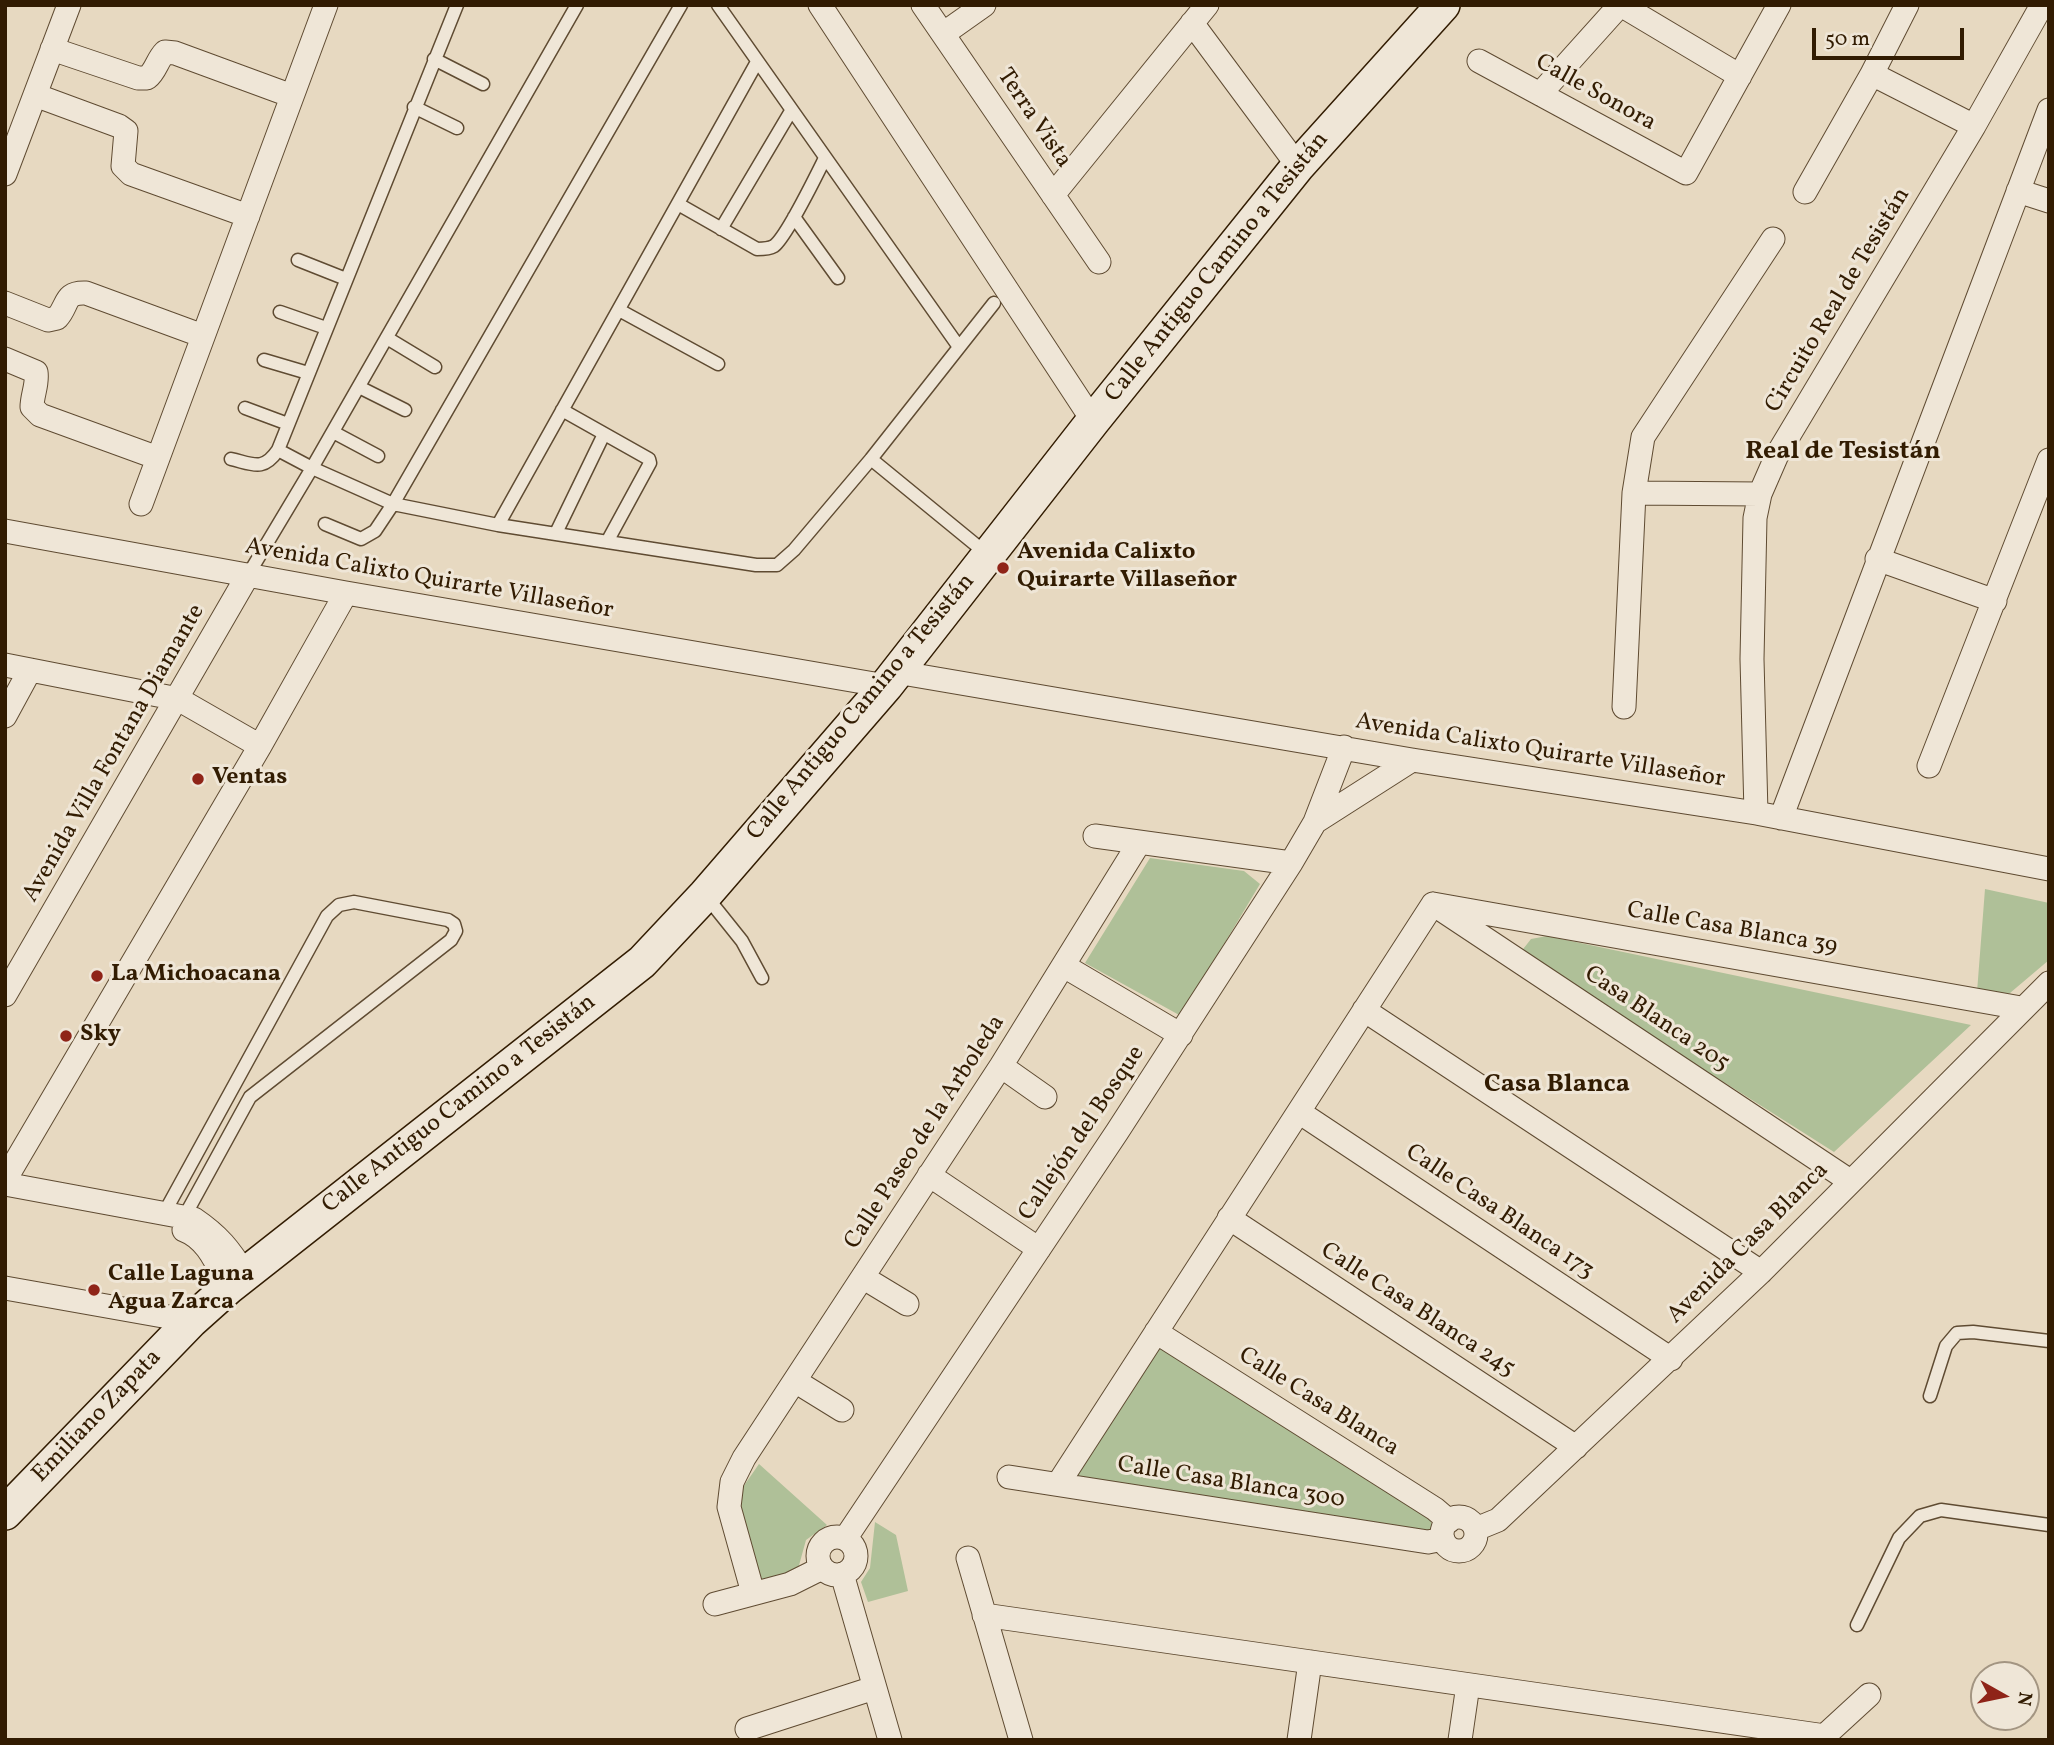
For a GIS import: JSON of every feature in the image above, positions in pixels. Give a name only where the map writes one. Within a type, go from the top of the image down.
[{"type":"street","points":[[5,174],[69,5]]},
{"type":"street","points":[[141,504],[326,5]]},
{"type":"street","points":[[820,5],[1093,421]]},
{"type":"street","name":"Terra Vista","points":[[923,5],[1100,262]]},
{"type":"street","points":[[943,34],[984,5]]},
{"type":"street","name":"Calle Antiguo Camino a Tesistán","points":[[191,1321],[237,1280],[642,962],[705,895],[891,679],[1093,421],[1298,166],[1443,5]]},
{"type":"street","points":[[1540,94],[1620,5],[1740,76],[1779,5]]},
{"type":"street","points":[[1805,192],[1872,74],[1907,5]]},
{"type":"street","name":"Circuito Real de Tesistán","points":[[1756,813],[1752,659],[1755,518],[1760,494],[1777,455],[1974,126],[2042,5]]},
{"type":"street","points":[[1054,195],[1199,14],[1298,166]]},
{"type":"street","points":[[52,49],[138,78],[147,78],[153,73],[158,59],[165,52],[175,52],[292,96]]},
{"type":"street","name":"Calle Sonora","points":[[1479,61],[1686,173],[1740,76]]},
{"type":"street","points":[[1872,74],[1974,126]]},
{"type":"street","points":[[35,95],[119,125],[126,131],[123,166],[131,174],[248,216]]},
{"type":"street","points":[[1781,818],[2049,110]]},
{"type":"street","points":[[2018,191],[2049,201]]},
{"type":"street","points":[[1624,707],[1634,493],[1643,437],[1773,239]]},
{"type":"street","points":[[5,303],[48,320],[57,318],[63,312],[68,298],[75,292],[86,293],[203,336]]},
{"type":"street","points":[[5,359],[36,372],[32,407],[40,415],[158,458]]},
{"type":"street","points":[[1929,766],[2049,460]]},
{"type":"street","points":[[1634,493],[1760,494]]},
{"type":"street","name":"Avenida Calixto Quirarte Villaseñor","points":[[5,530],[346,593],[1756,813],[2049,869]]},
{"type":"street","points":[[1877,559],[1995,601]]},
{"type":"street","name":"Avenida Villa Fontana Diamante","points":[[5,995],[248,575]]},
{"type":"street","points":[[172,1220],[5,1182],[260,746],[346,593]]},
{"type":"street","points":[[5,665],[178,699],[260,746]]},
{"type":"street","points":[[5,716],[30,670]]},
{"type":"street","name":"Callejón del Bosque","points":[[845,1539],[1181,1035],[1291,863],[1315,822],[1344,747]]},
{"type":"street","points":[[1315,822],[1412,760]]},
{"type":"street","points":[[1095,836],[1291,863]]},
{"type":"street","name":"Calle Paseo de la Arboleda","points":[[753,1593],[729,1507],[732,1482],[744,1458],[1001,1066],[1139,843]]},
{"type":"street","points":[[1058,1484],[1433,904]]},
{"type":"street","name":"Calle Casa Blanca 39","points":[[1433,904],[2021,1009]]},
{"type":"street","name":"Casa Blanca 205","points":[[1433,904],[1850,1181]]},
{"type":"street","points":[[1064,965],[1181,1035]]},
{"type":"street","name":"Avenida Casa Blanca","points":[[1476,1530],[1498,1520],[1671,1359],[2049,983]]},
{"type":"street","points":[[1364,1010],[1761,1272]]},
{"type":"street","points":[[1001,1066],[1045,1097]]},
{"type":"street","name":"Calle Casa Blanca 173","points":[[1298,1112],[1671,1359]]},
{"type":"street","points":[[929,1175],[1039,1249]]},
{"type":"street","points":[[5,1198],[172,1220],[194,1219],[217,1234],[228,1247],[237,1280]]},
{"type":"street","name":"Calle Casa Blanca 245","points":[[1229,1219],[1576,1447]]},
{"type":"street","points":[[864,1278],[907,1304]]},
{"type":"street","points":[[5,1288],[191,1321]]},
{"type":"street","name":"Emiliano Zapata","points":[[5,1513],[191,1321]]},
{"type":"street","name":"Calle Casa Blanca","points":[[1156,1332],[1435,1508],[1446,1530]]},
{"type":"street","points":[[795,1381],[842,1410]]},
{"type":"street","name":"Calle Casa Blanca 300","points":[[1009,1476],[1429,1542],[1446,1530],[1451,1549],[1464,1550],[1474,1542],[1476,1530]]},
{"type":"street","points":[[716,1604],[790,1584],[832,1571],[853,1565],[856,1558],[851,1544],[845,1539],[838,1537],[824,1541],[818,1555],[832,1571],[890,1740]]},
{"type":"street","points":[[968,1558],[1021,1740]]},
{"type":"street","points":[[985,1615],[1822,1738],[1869,1695]]},
{"type":"street","points":[[1299,1740],[1310,1662]]},
{"type":"street","points":[[1460,1740],[1468,1685]]},
{"type":"street","points":[[747,1729],[874,1688]]},
{"type":"lane","points":[[230,459],[260,465],[270,462],[278,450],[457,5]]},
{"type":"lane","points":[[248,575],[334,432],[577,5]]},
{"type":"lane","points":[[325,524],[361,539],[374,531],[393,504],[681,5]]},
{"type":"lane","points":[[718,5],[959,347]]},
{"type":"lane","points":[[434,59],[483,84]]},
{"type":"lane","points":[[498,525],[757,62]]},
{"type":"lane","points":[[414,107],[457,128]]},
{"type":"lane","points":[[721,229],[791,111]]},
{"type":"lane","points":[[678,204],[757,249],[766,249],[775,245],[794,217],[825,158]]},
{"type":"lane","points":[[794,217],[838,278]]},
{"type":"lane","points":[[298,260],[346,279]]},
{"type":"lane","points":[[278,450],[393,504],[498,525],[757,565],[777,565],[794,550],[871,459],[994,303]]},
{"type":"lane","points":[[619,310],[718,364]]},
{"type":"lane","points":[[281,312],[326,328]]},
{"type":"lane","points":[[387,338],[435,367]]},
{"type":"lane","points":[[264,360],[308,373]]},
{"type":"lane","points":[[359,387],[405,410]]},
{"type":"lane","points":[[245,408],[288,424]]},
{"type":"lane","points":[[562,410],[649,459],[650,463],[607,541]]},
{"type":"lane","points":[[334,432],[378,456]]},
{"type":"lane","points":[[556,533],[604,434]]},
{"type":"lane","points":[[871,459],[988,554]]},
{"type":"lane","points":[[705,895],[742,941],[762,978]]},
{"type":"lane","points":[[354,902],[448,920],[454,924],[456,931],[451,940],[250,1097],[172,1220],[233,1088],[327,916],[340,905],[354,902]]},
{"type":"lane","points":[[233,1088],[250,1097]]},
{"type":"lane","points":[[1930,1396],[1946,1346],[1957,1333],[1973,1332],[2049,1341]]},
{"type":"lane","points":[[1857,1625],[1899,1538],[1920,1516],[1941,1510],[2049,1525]]},
{"type":"green space","points":[[1150,858],[1244,871],[1260,884],[1181,1016],[1085,963]]},
{"type":"green space","points":[[1985,889],[2049,903],[2049,960],[2010,993],[1977,992]]},
{"type":"green space","points":[[1547,936],[1971,1025],[1834,1152],[1520,953],[1531,939]]},
{"type":"green space","points":[[1160,1348],[1428,1515],[1434,1529],[1423,1532],[1075,1476]]},
{"type":"green space","points":[[759,1464],[827,1525],[806,1540],[798,1569],[762,1582],[736,1497]]},
{"type":"green space","points":[[875,1522],[896,1535],[908,1591],[868,1602],[861,1582],[870,1568]]},
{"type":"place","name":"Avenida Calixto Quirarte Villaseñor","points":[[1003,568]]},
{"type":"place","name":"Ventas","points":[[198,779]]},
{"type":"place","name":"La Michoacana","points":[[97,976]]},
{"type":"place","name":"Sky","points":[[66,1036]]},
{"type":"place","name":"Calle Laguna Agua Zarca","points":[[94,1290]]},
{"type":"district","name":"Real de Tesistán","points":[[1843,453]]},
{"type":"district","name":"Casa Blanca","points":[[1557,1086]]}]
